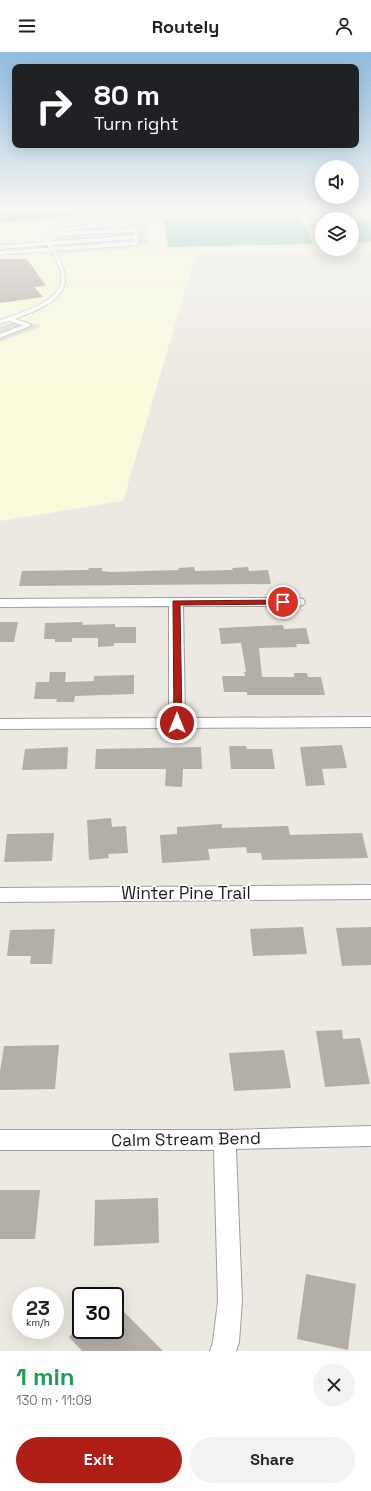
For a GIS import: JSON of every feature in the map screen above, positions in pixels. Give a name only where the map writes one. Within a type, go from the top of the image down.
[{"type":"street","points":[[176,602],[177,723]]},
{"type":"street","points":[[0,603],[298,602]]},
{"type":"street","points":[[0,724],[371,722]]},
{"type":"street","name":"Winter Pine Trail","points":[[0,895],[371,892]]},
{"type":"street","name":"Calm Stream Bend","points":[[0,1140],[225,1140],[371,1136]]},
{"type":"street","points":[[223,1351],[226,1342],[230,1301],[225,1140]]},
{"type":"lane","points":[[0,322],[47,303],[59,293],[63,283],[61,270]]},
{"type":"lane","points":[[0,336],[28,325],[9,319]]},
{"type":"shaded area","points":[[0,270],[191,270],[123,501],[0,521]]},
{"type":"shaded area","points":[[21,320],[41,326],[0,342],[0,327]]},
{"type":"building","points":[[0,270],[34,270],[46,286],[34,287],[43,297],[0,303]]},
{"type":"building","points":[[194,567],[195,571],[233,570],[232,568],[248,567],[249,571],[268,570],[271,584],[19,586],[22,571],[88,570],[89,568],[102,568],[102,571],[111,572],[179,570],[178,568]]},
{"type":"building","points":[[0,622],[18,622],[14,642],[0,642]]},
{"type":"building","points":[[83,622],[82,625],[115,624],[115,627],[136,627],[136,643],[114,643],[114,646],[98,647],[98,638],[72,638],[72,642],[55,642],[55,639],[44,639],[45,623]]},
{"type":"building","points":[[283,625],[284,629],[306,628],[310,644],[296,644],[297,647],[259,648],[262,677],[294,677],[294,673],[307,673],[308,677],[321,677],[325,695],[247,695],[247,692],[224,692],[222,676],[245,676],[244,672],[246,672],[241,643],[221,644],[219,628]]},
{"type":"building","points":[[50,672],[66,672],[65,682],[94,681],[94,676],[134,675],[134,694],[75,696],[74,702],[56,702],[57,699],[34,699],[36,682],[49,682]]},
{"type":"building","points":[[342,745],[347,768],[322,769],[325,785],[306,786],[300,747]]},
{"type":"building","points":[[229,746],[246,746],[247,749],[272,749],[275,769],[231,769]]},
{"type":"building","points":[[68,747],[67,769],[22,770],[25,749]]},
{"type":"building","points":[[201,747],[202,769],[183,769],[182,787],[165,786],[166,769],[95,769],[96,749]]},
{"type":"building","points":[[111,818],[112,827],[126,826],[128,853],[108,854],[109,858],[89,860],[87,820]]},
{"type":"building","points":[[222,824],[222,828],[288,826],[290,835],[362,833],[368,858],[262,860],[261,853],[247,853],[246,847],[208,849],[210,860],[162,863],[160,835],[177,834],[177,827]]},
{"type":"building","points":[[54,833],[52,861],[4,862],[7,834]]},
{"type":"building","points":[[303,927],[307,954],[253,956],[250,929]]},
{"type":"building","points":[[371,927],[371,965],[342,966],[336,928]]},
{"type":"building","points":[[55,929],[52,964],[30,964],[31,956],[7,956],[10,930]]},
{"type":"building","points":[[342,1030],[343,1039],[360,1038],[370,1084],[325,1087],[316,1031]]},
{"type":"building","points":[[59,1045],[55,1089],[0,1090],[0,1072],[4,1046]]},
{"type":"building","points":[[284,1050],[291,1088],[234,1091],[229,1053]]},
{"type":"building","points":[[0,1190],[40,1190],[35,1239],[0,1239]]},
{"type":"building","points":[[158,1198],[159,1243],[94,1246],[95,1200]]},
{"type":"building","points":[[306,1274],[356,1284],[348,1350],[297,1339]]},
{"type":"building","points":[[124,1312],[163,1351],[82,1351],[69,1337],[72,1334],[72,1339],[124,1339]]},
{"type":"route","points":[[177,723],[176,602],[283,602]]}]
